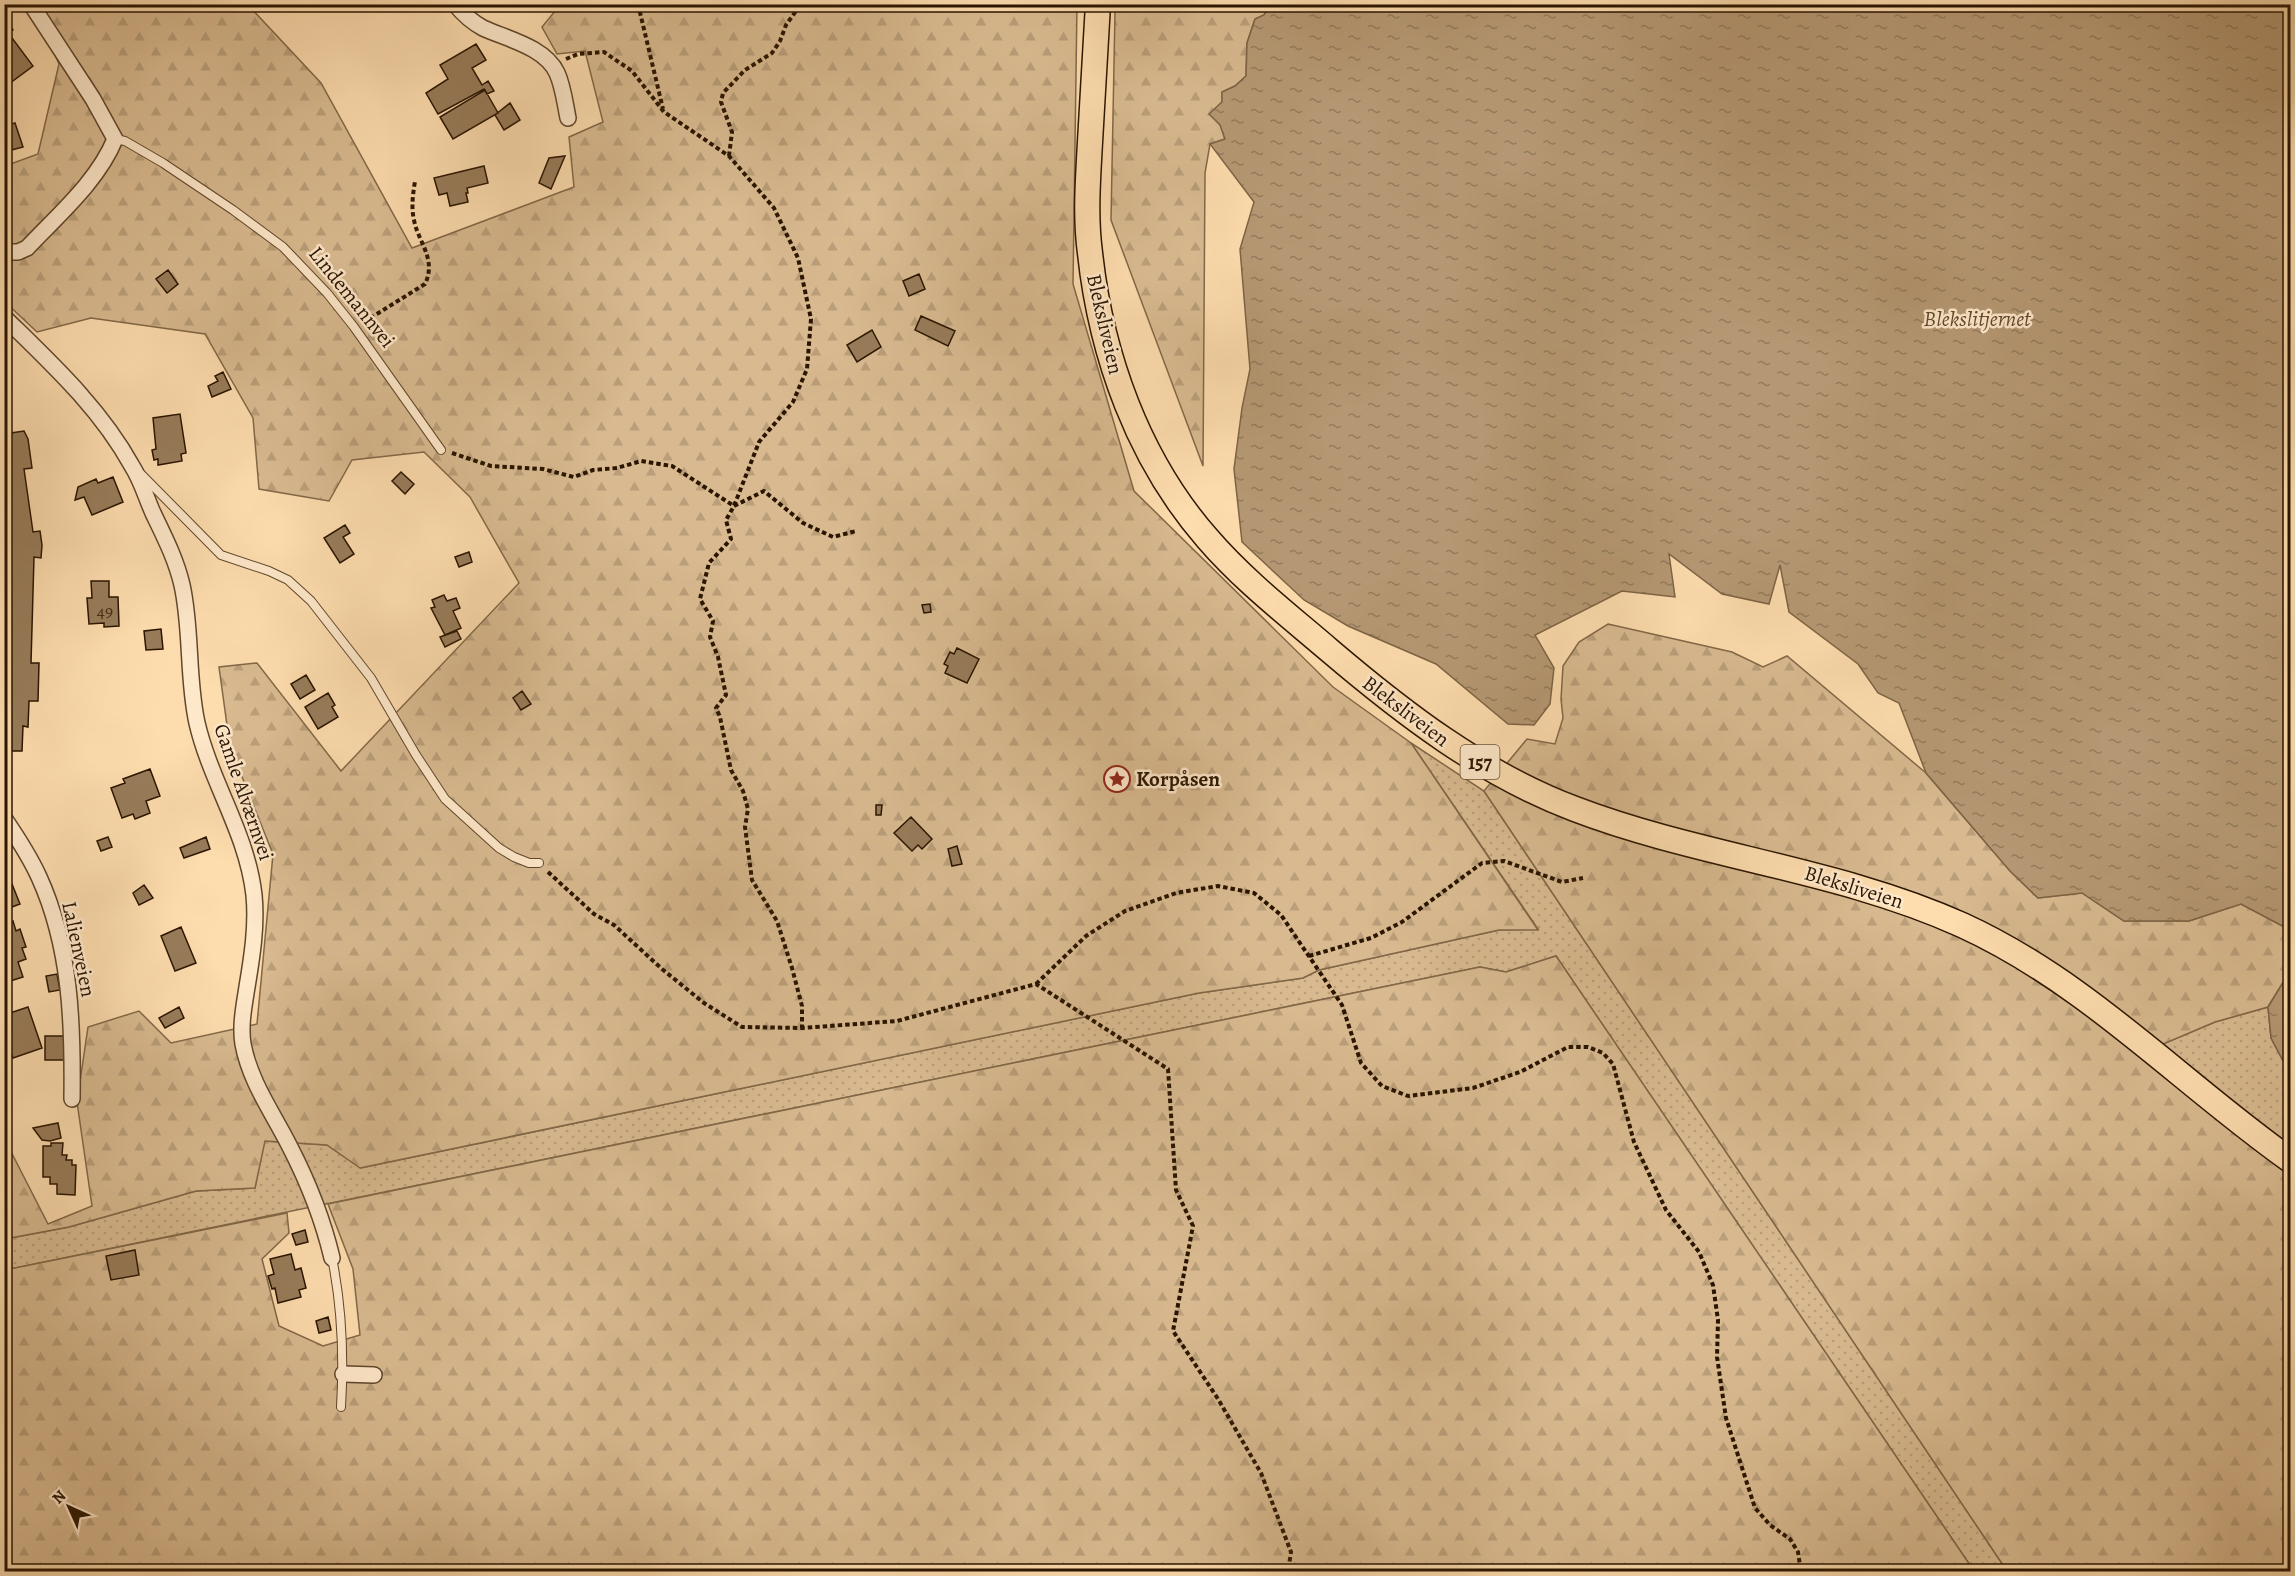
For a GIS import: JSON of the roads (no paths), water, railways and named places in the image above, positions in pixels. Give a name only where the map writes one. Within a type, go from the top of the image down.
[{"type":"main road","name":"Bleksliveien","points":[[1098,4],[1088,188],[1089,250],[1106,341],[1132,417],[1159,471],[1191,519],[1227,561],[1297,623],[1409,716],[1491,769],[1546,797],[1605,819],[1872,891],[1937,914],[1993,939],[2088,999],[2218,1105],[2290,1160]]},
{"type":"street","points":[[4,252],[18,252],[27,248],[79,193],[110,150],[115,139],[93,99],[31,4]]},
{"type":"street","points":[[455,4],[483,28],[528,47],[549,60],[560,81],[568,118]]},
{"type":"street","name":"Gamle Alværnvei","points":[[4,317],[74,385],[133,466],[170,548],[179,576],[187,622],[190,678],[197,722],[210,761],[230,808],[250,872],[255,911],[242,1029],[243,1043],[255,1081],[299,1166],[320,1217],[332,1258]]},
{"type":"street","name":"Lalienveien","points":[[4,818],[39,878],[50,906],[60,943],[72,1010],[72,1099]]},
{"type":"street","points":[[343,1374],[374,1375]]},
{"type":"lane","name":"Lindemannvei","points":[[115,139],[125,141],[163,163],[283,247],[327,293],[354,327],[441,450]]},
{"type":"lane","name":"Gamle Alværnvei","points":[[133,466],[221,555],[288,580],[311,601],[371,678],[445,799],[499,848],[529,863],[538,863]]},
{"type":"lane","name":"Gamle Alværnvei","points":[[332,1258],[341,1330],[343,1374],[341,1407]]},
{"type":"water","name":"Blekslitjernet","points":[[1271,5],[2290,5],[2290,930],[2241,904],[2189,921],[2124,921],[2082,893],[2038,898],[2010,871],[1926,773],[1899,703],[1878,693],[1858,664],[1789,612],[1780,565],[1769,604],[1722,594],[1669,554],[1675,597],[1622,591],[1535,635],[1554,668],[1550,704],[1534,725],[1508,724],[1436,664],[1348,626],[1304,600],[1242,542],[1234,469],[1250,369],[1240,249],[1254,202],[1210,144],[1225,139],[1220,125],[1209,114],[1222,102],[1222,92],[1235,86],[1246,76],[1247,43],[1255,19],[1264,15]]},
{"type":"water","points":[[2290,971],[2290,1074],[2271,1038],[2268,1007]]},
{"type":"place","name":"Korpåsen","points":[[1117,779]]}]
